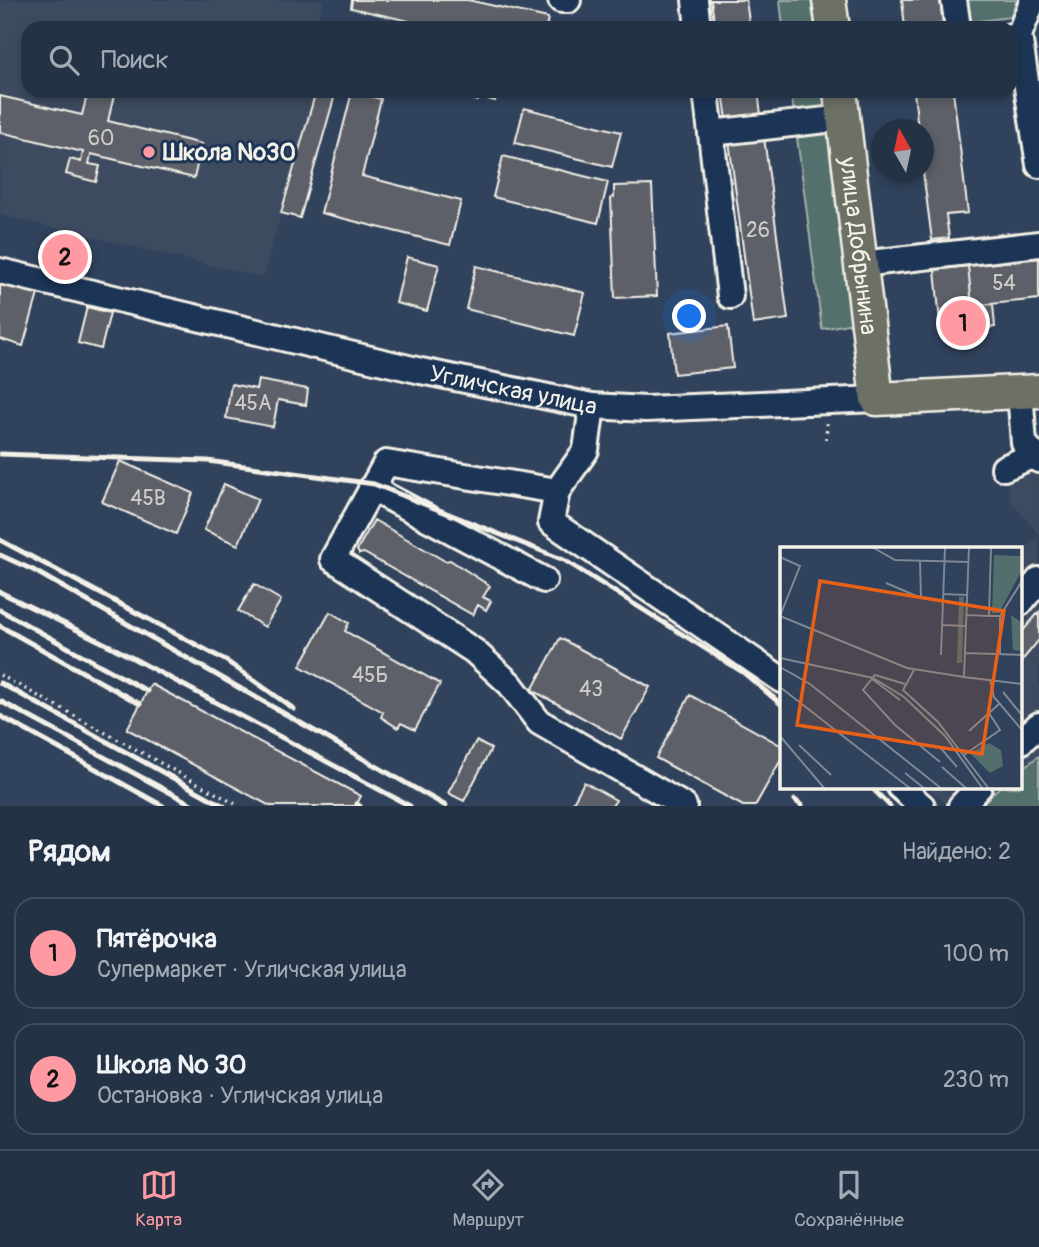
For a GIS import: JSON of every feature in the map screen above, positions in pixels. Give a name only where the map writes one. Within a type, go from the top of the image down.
[{"type":"main road","points":[[829,0],[832,21]]},
{"type":"main road","name":"улица Добрынина","points":[[842,105],[877,399]]},
{"type":"main road","name":"Угличская улица","points":[[877,399],[1030,391]]},
{"type":"street","points":[[561,0],[568,0]]},
{"type":"street","points":[[695,0],[697,21]]},
{"type":"street","points":[[954,0],[957,21]]},
{"type":"street","points":[[1018,30],[1033,0]]},
{"type":"street","points":[[1018,52],[1039,165]]},
{"type":"street","points":[[707,98],[730,296]]},
{"type":"street","points":[[711,133],[842,105]]},
{"type":"street","points":[[861,264],[1039,244]]},
{"type":"street","name":"Угличская улица","points":[[0,271],[432,373],[592,405],[646,409],[877,399]]},
{"type":"street","points":[[1004,468],[1037,457],[1024,443],[1030,391]]},
{"type":"street","points":[[592,405],[586,450],[557,491],[551,522],[780,679]]},
{"type":"street","points":[[557,491],[386,463],[333,559],[474,651],[510,684],[539,722],[684,806]]},
{"type":"street","points":[[371,488],[544,580]]},
{"type":"street","points":[[1021,602],[1039,580]]},
{"type":"street","points":[[1021,741],[1039,725]]},
{"type":"street","points":[[901,788],[922,806]]},
{"type":"street","points":[[961,806],[978,788]]},
{"type":"path","points":[[825,423],[826,439]]},
{"type":"path","points":[[0,675],[239,806]]},
{"type":"shaded area","name":"Школа №30","points":[[0,0],[324,0],[318,20],[321,21],[21,21],[21,98],[314,98],[263,278],[0,215]]},
{"type":"shaded area","points":[[1039,448],[1039,535],[1011,502],[1007,483]]},
{"type":"shaded area","points":[[1039,535],[1039,806],[948,806],[930,788],[1021,788],[1021,554]]},
{"type":"green space","points":[[780,0],[811,0],[814,21],[782,21]]},
{"type":"green space","points":[[968,0],[1017,0],[1010,17],[971,21]]},
{"type":"green space","points":[[792,98],[824,98],[853,323],[822,329]]},
{"type":"green space","points":[[1039,756],[1039,806],[977,806],[999,788],[1021,788],[1021,769]]},
{"type":"building","points":[[352,0],[468,0],[548,18],[547,21],[409,21],[351,8]]},
{"type":"building","points":[[711,0],[746,0],[749,21],[714,21]]},
{"type":"building","points":[[902,0],[940,0],[943,21],[904,21]]},
{"type":"building","points":[[0,96],[82,115],[86,98],[113,98],[108,121],[202,144],[194,178],[91,154],[89,164],[100,166],[96,182],[66,174],[70,159],[81,162],[83,152],[0,132]]},
{"type":"building","points":[[314,98],[334,98],[300,218],[281,213]]},
{"type":"building","points":[[350,98],[381,99],[362,176],[461,201],[450,245],[321,213]]},
{"type":"building","points":[[724,98],[759,98],[761,115],[727,120]]},
{"type":"building","points":[[915,98],[954,98],[968,213],[946,215],[949,238],[932,240],[924,182],[934,182],[934,119],[917,119]]},
{"type":"building","points":[[524,108],[621,132],[612,167],[515,143]]},
{"type":"building","points":[[764,137],[788,319],[753,324],[729,141]]},
{"type":"building","points":[[503,156],[608,182],[598,223],[493,197]]},
{"type":"building","points":[[652,185],[657,296],[615,298],[611,198],[614,197],[614,186]]},
{"type":"building","points":[[407,257],[439,265],[427,311],[396,303]]},
{"type":"building","points":[[1039,258],[1039,299],[972,306],[968,266]]},
{"type":"building","points":[[476,266],[585,293],[574,336],[466,309]]},
{"type":"building","points":[[968,266],[972,306],[993,304],[995,327],[941,333],[935,270]]},
{"type":"building","points":[[0,283],[38,294],[23,346],[0,339]]},
{"type":"building","points":[[87,307],[110,313],[101,349],[78,343]]},
{"type":"building","points":[[728,326],[733,368],[674,374],[670,333]]},
{"type":"building","points":[[258,380],[308,389],[306,405],[278,400],[273,427],[226,418],[231,384],[256,389]]},
{"type":"building","points":[[120,461],[193,493],[176,534],[102,502]]},
{"type":"building","points":[[224,484],[258,499],[238,545],[204,530]]},
{"type":"building","points":[[374,520],[445,561],[450,560],[490,586],[483,597],[491,601],[486,610],[478,605],[473,615],[364,553],[359,554],[357,550]]},
{"type":"building","points":[[254,584],[281,600],[265,627],[238,611]]},
{"type":"building","points":[[330,612],[349,623],[345,631],[440,684],[415,730],[401,723],[398,728],[381,717],[383,712],[300,666]]},
{"type":"building","points":[[1039,612],[1039,640],[1021,662],[1021,633]]},
{"type":"building","points":[[560,638],[650,687],[621,739],[532,690]]},
{"type":"building","points":[[151,684],[361,796],[356,806],[270,806],[127,729]]},
{"type":"building","points":[[690,695],[780,745],[780,762],[755,806],[743,806],[656,758]]},
{"type":"building","points":[[476,741],[491,749],[464,801],[448,793]]},
{"type":"building","points":[[584,782],[616,800],[612,806],[571,806]]},
{"type":"railway","points":[[0,454],[208,461],[374,484],[564,560],[744,673],[780,703]]},
{"type":"railway","points":[[0,540],[225,660],[294,709]]},
{"type":"railway","points":[[0,555],[33,570],[446,806]]},
{"type":"railway","points":[[0,592],[110,646],[410,806]]},
{"type":"railway","points":[[0,610],[147,691]]},
{"type":"railway","points":[[0,626],[140,704]]},
{"type":"railway","points":[[0,683],[224,806]]},
{"type":"railway","points":[[0,701],[195,806]]},
{"type":"railway","points":[[0,716],[163,806]]},
{"type":"railway","points":[[872,788],[890,806]]},
{"type":"railway","points":[[795,800],[802,806]]},
{"type":"place","name":"Школа №30","points":[[149,152]]},
{"type":"place","name":"Школа № 30","points":[[65,257]]},
{"type":"place","name":"Пятёрочка","points":[[963,323]]}]
